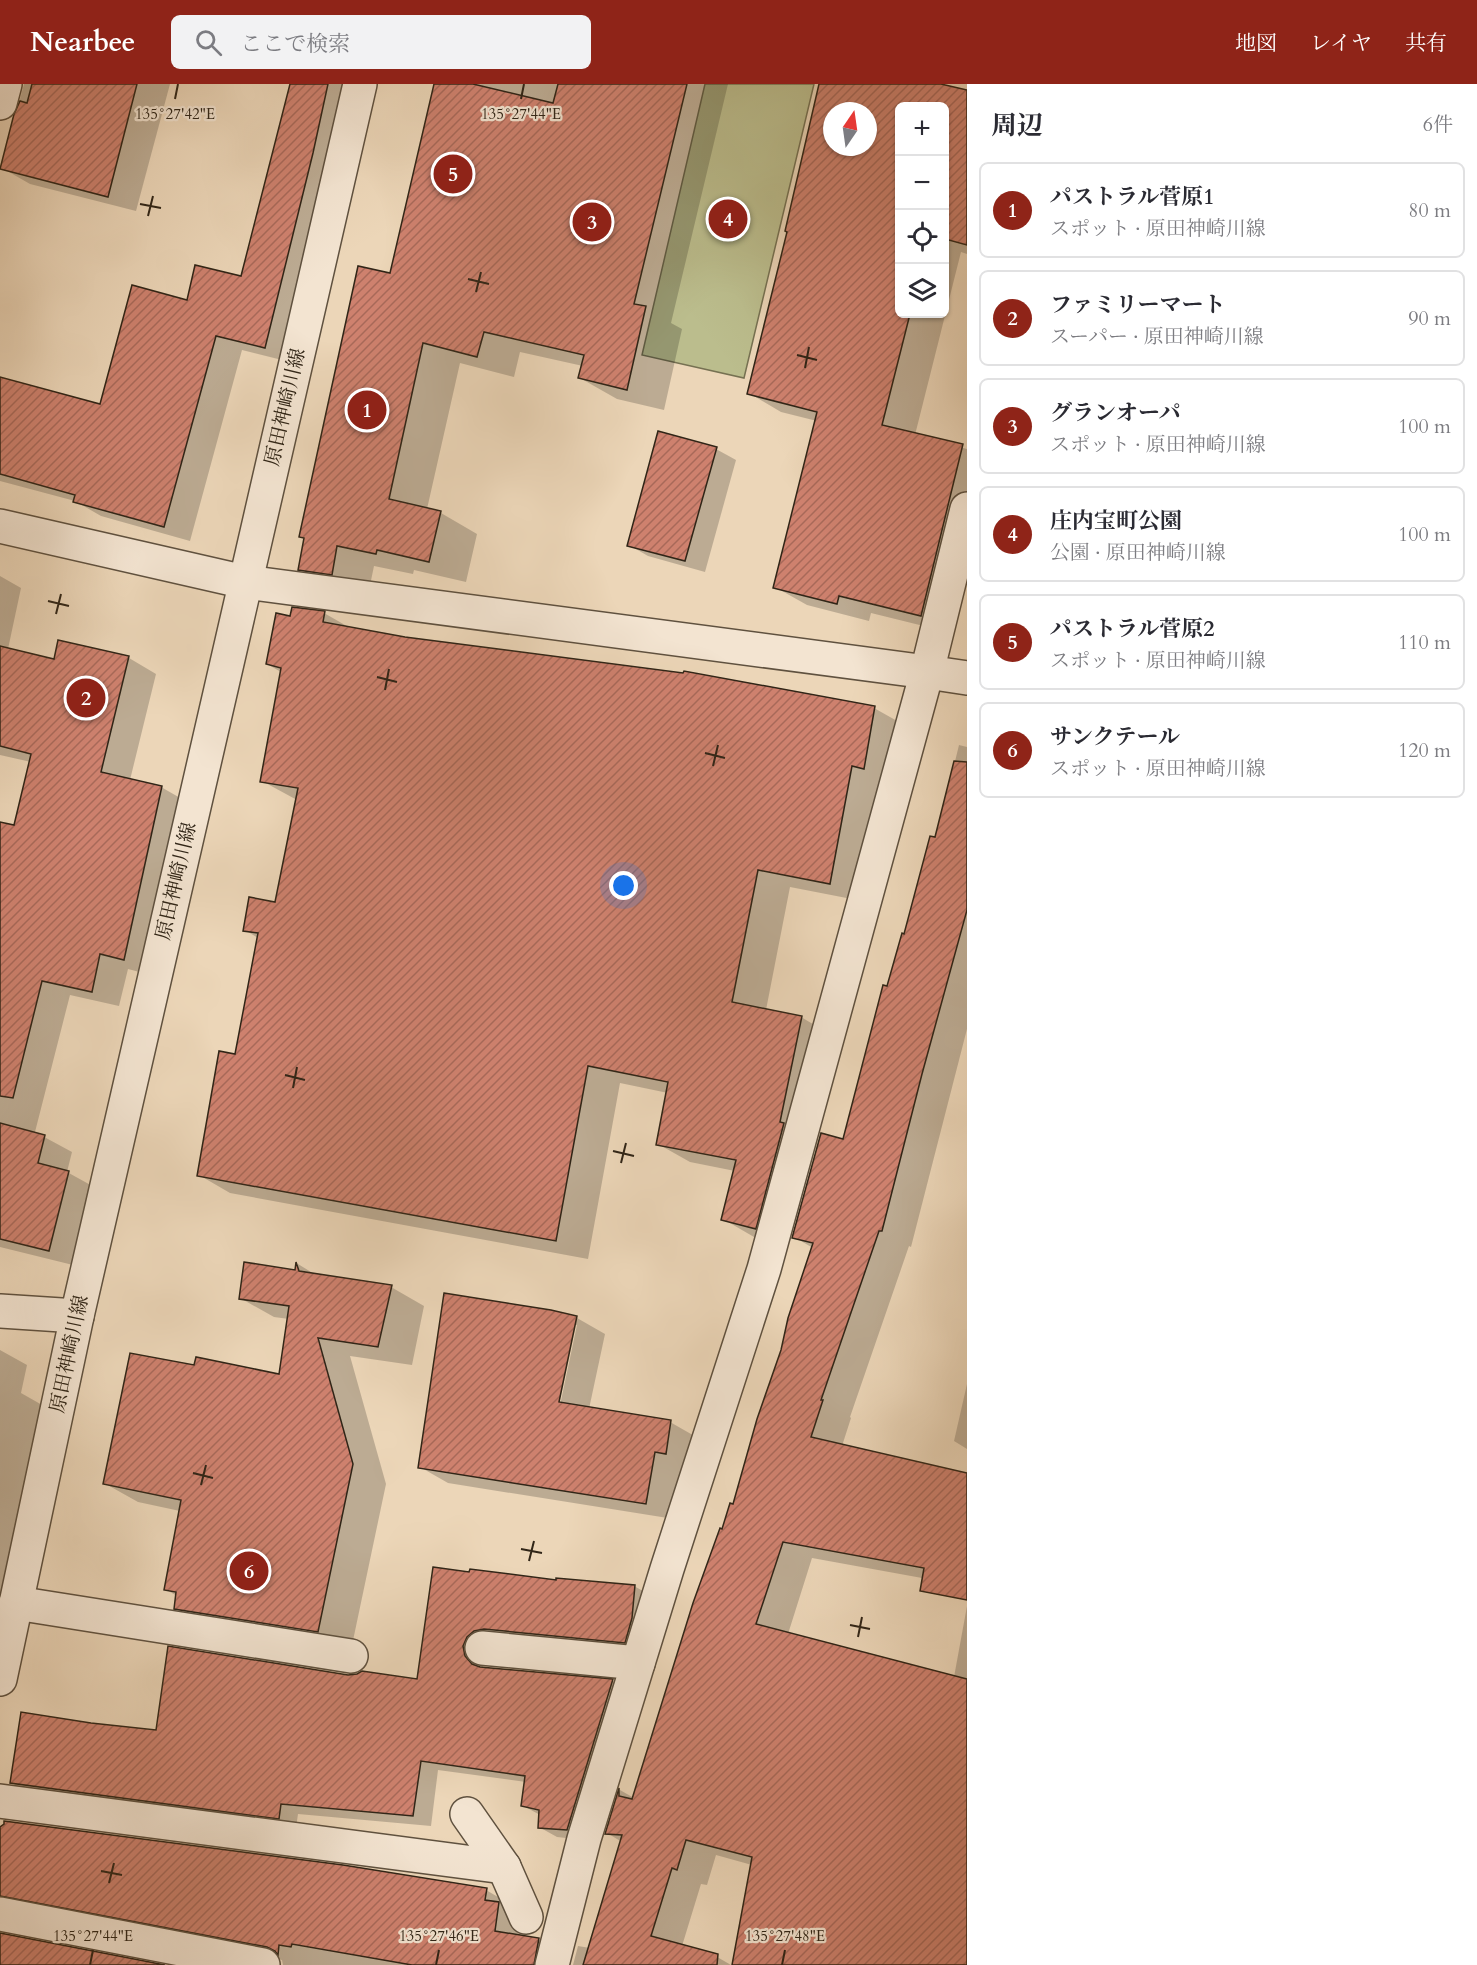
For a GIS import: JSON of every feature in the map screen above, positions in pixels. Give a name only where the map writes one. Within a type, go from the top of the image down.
[{"type":"street","points":[[0,103],[6,84]]},
{"type":"street","name":"原田神崎川線","points":[[0,1679],[77,1316],[360,84]]},
{"type":"street","points":[[552,1965],[584,1839],[764,1269],[927,672],[967,509]]},
{"type":"street","points":[[0,526],[245,582],[967,678]]},
{"type":"street","points":[[0,1311],[77,1316]]},
{"type":"street","points":[[16,1603],[351,1656]]},
{"type":"street","points":[[483,1648],[638,1663]]},
{"type":"street","points":[[0,1801],[504,1867]]},
{"type":"street","points":[[466,1814],[504,1867],[526,1917]]},
{"type":"street","points":[[0,1914],[263,1965]]},
{"type":"green space","points":[[705,84],[814,84],[744,378],[642,355]]},
{"type":"building","points":[[32,84],[137,84],[108,197],[0,169],[14,114],[20,101],[27,103]]},
{"type":"building","points":[[290,84],[328,84],[265,348],[216,336],[164,527],[73,502],[75,495],[0,474],[0,377],[100,404],[132,285],[187,300],[195,265],[241,276]]},
{"type":"building","points":[[434,84],[473,84],[553,103],[558,84],[687,84],[634,304],[646,306],[627,390],[578,378],[584,355],[484,332],[477,357],[423,343],[389,499],[441,511],[429,562],[377,550],[376,554],[337,546],[332,575],[298,570],[304,538],[299,537],[358,266],[390,273]]},
{"type":"building","points":[[819,84],[941,84],[967,90],[967,245],[949,240],[949,102],[895,102],[895,318],[909,318],[882,425],[963,444],[921,616],[839,596],[837,604],[773,588],[817,412],[747,394],[787,232],[785,231]]},
{"type":"building","points":[[658,431],[717,447],[685,561],[627,546]]},
{"type":"building","points":[[292,607],[325,611],[323,622],[405,637],[683,673],[684,671],[875,706],[864,769],[852,766],[830,884],[758,870],[732,1002],[802,1016],[780,1122],[784,1123],[756,1229],[721,1220],[736,1160],[656,1145],[668,1082],[588,1066],[556,1241],[197,1176],[219,1051],[235,1054],[258,933],[243,931],[249,897],[275,902],[298,788],[260,782],[281,668],[266,664],[276,613],[290,616]]},
{"type":"building","points":[[58,640],[129,656],[101,772],[162,786],[124,960],[100,954],[92,992],[42,981],[13,1098],[0,1096],[0,822],[14,825],[31,754],[0,746],[0,646],[54,659]]},
{"type":"building","points":[[954,761],[967,762],[967,910],[882,1231],[879,1231],[821,1400],[823,1400],[811,1437],[967,1473],[967,1600],[920,1591],[924,1568],[783,1542],[756,1624],[967,1679],[967,1965],[732,1965],[752,1857],[686,1840],[677,1870],[672,1868],[651,1936],[718,1954],[717,1965],[583,1965],[622,1835],[605,1834],[619,1788],[619,1796],[632,1799],[693,1603],[730,1503],[733,1504],[757,1419],[781,1350],[788,1318],[813,1243],[792,1238],[821,1133],[843,1139],[883,985],[887,986],[902,933],[904,934],[930,836],[935,837]]},
{"type":"building","points":[[0,1123],[45,1135],[38,1163],[69,1171],[49,1251],[0,1239]]},
{"type":"building","points":[[244,1262],[295,1270],[296,1262],[299,1271],[392,1285],[378,1347],[318,1338],[353,1464],[318,1632],[174,1609],[176,1592],[164,1590],[181,1500],[103,1484],[130,1353],[194,1365],[196,1357],[279,1374],[289,1306],[239,1299]]},
{"type":"building","points":[[444,1293],[577,1316],[559,1402],[671,1420],[666,1454],[655,1452],[646,1504],[418,1468]]},
{"type":"building","points":[[433,1567],[469,1572],[470,1569],[556,1580],[556,1578],[635,1585],[632,1618],[625,1643],[484,1629],[474,1631],[467,1637],[463,1646],[465,1656],[472,1664],[480,1667],[613,1679],[567,1830],[538,1828],[539,1810],[521,1806],[525,1776],[421,1761],[413,1816],[281,1804],[279,1819],[10,1783],[21,1712],[156,1730],[168,1646],[348,1675],[362,1671],[417,1679]]},
{"type":"building","points":[[4,1821],[343,1865],[487,1888],[485,1900],[499,1902],[495,1931],[539,1938],[534,1965],[412,1965],[292,1944],[291,1947],[279,1945],[278,1955],[267,1947],[0,1896],[0,1827]]},
{"type":"building","points":[[0,1933],[165,1965],[0,1965]]},
{"type":"place","name":"パストラル菅原2","points":[[453,174]]},
{"type":"place","name":"庄内宝町公園","points":[[728,219]]},
{"type":"place","name":"グランオーパ","points":[[592,222]]},
{"type":"place","name":"パストラル菅原1","points":[[367,410]]},
{"type":"place","name":"ファミリーマート","points":[[86,698]]},
{"type":"place","name":"サンクテール","points":[[249,1571]]}]
